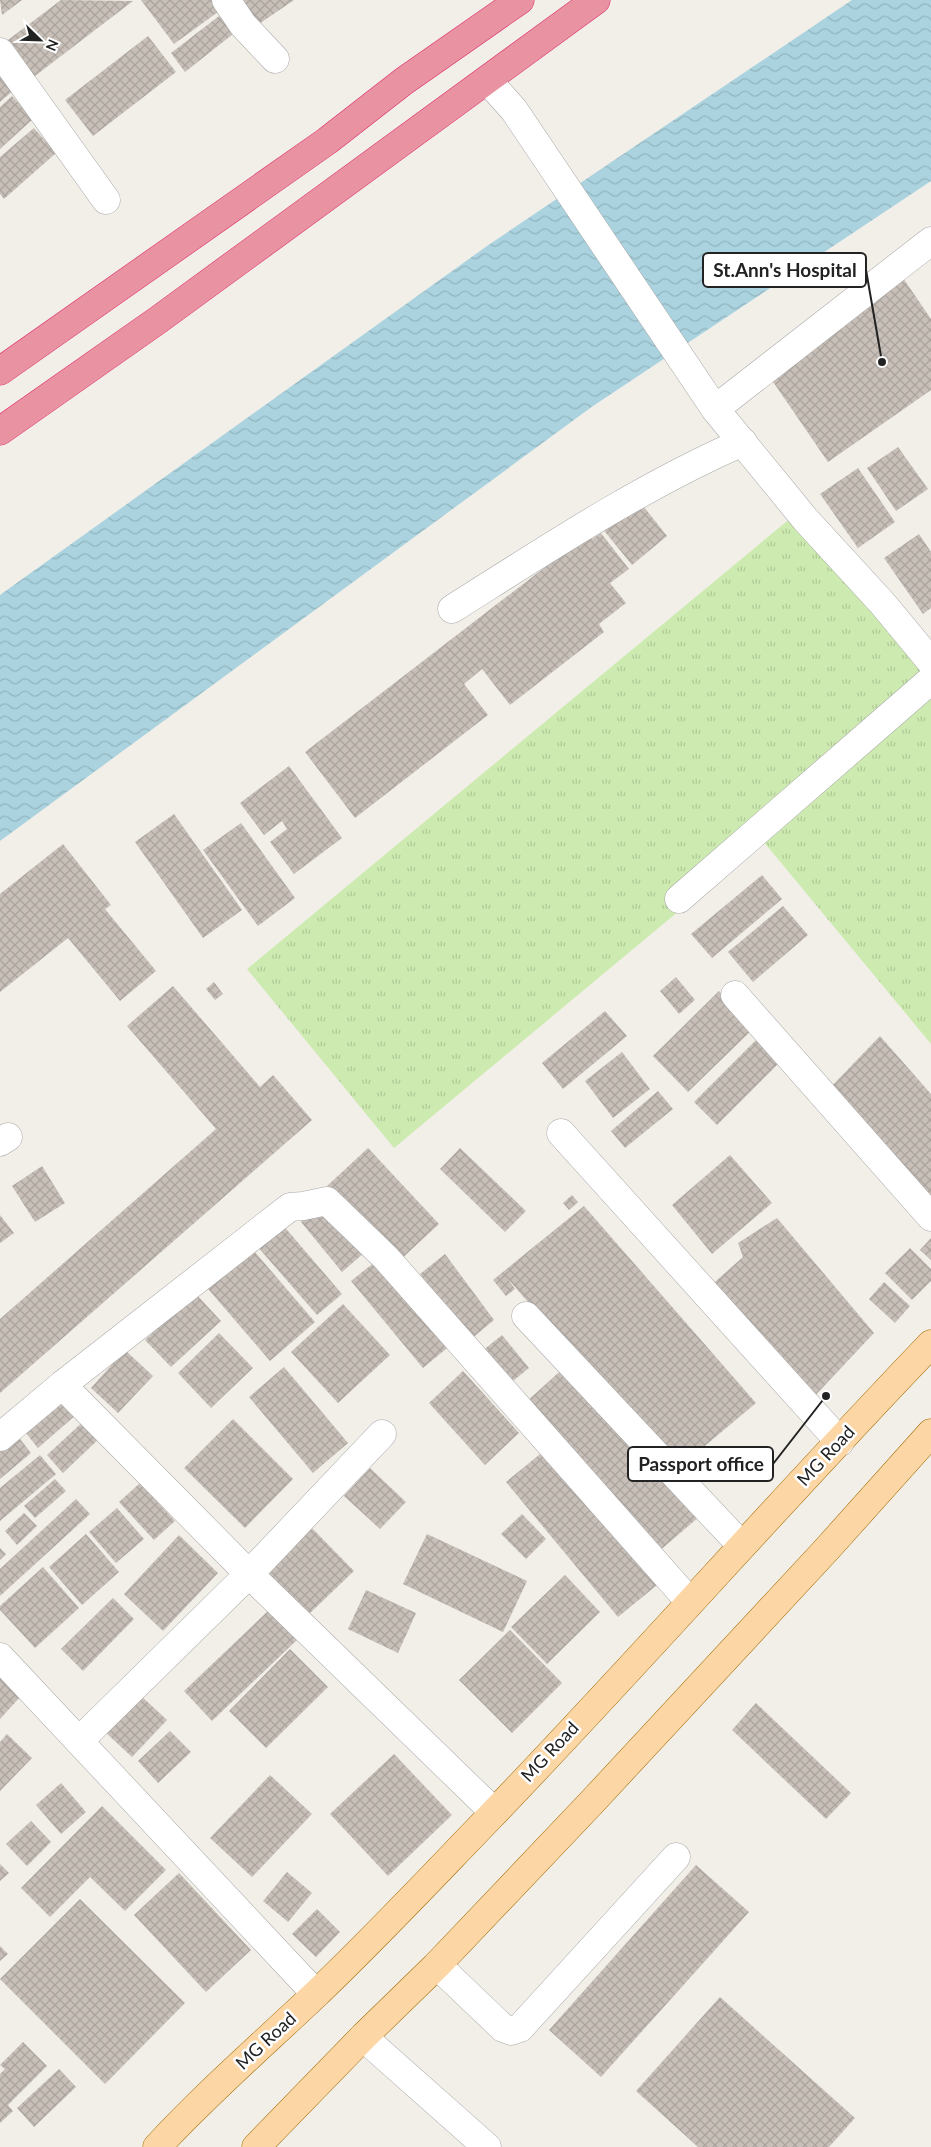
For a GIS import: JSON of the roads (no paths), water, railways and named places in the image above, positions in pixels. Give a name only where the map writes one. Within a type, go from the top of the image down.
[{"type":"highway","points":[[0,371],[319,146],[404,81],[520,0]]},
{"type":"highway","points":[[0,431],[158,320],[488,81],[596,0]]},
{"type":"main road","name":"MG Road","points":[[156,2147],[190,2111],[316,1994],[494,1812],[741,1545],[931,1344]]},
{"type":"main road","points":[[256,2147],[436,1965],[592,1802],[931,1433]]},
{"type":"street","points":[[226,0],[243,25],[275,59]]},
{"type":"street","points":[[0,52],[106,200]]},
{"type":"street","points":[[488,81],[514,110],[709,400],[805,519],[883,604],[931,662]]},
{"type":"street","points":[[709,400],[931,240]]},
{"type":"street","points":[[452,609],[608,510],[694,463],[743,442]]},
{"type":"street","points":[[679,899],[931,680]]},
{"type":"street","points":[[735,995],[931,1216]]},
{"type":"street","points":[[561,1133],[840,1442]]},
{"type":"street","points":[[0,1437],[62,1385],[290,1206],[303,1206],[327,1200],[386,1258],[690,1602]]},
{"type":"street","points":[[526,1316],[741,1545]]},
{"type":"street","points":[[62,1385],[249,1574],[494,1812]]},
{"type":"street","points":[[79,1741],[249,1574],[382,1434]]},
{"type":"street","points":[[1,1661],[79,1741],[316,1994]]},
{"type":"street","points":[[436,1965],[503,2028],[511,2031],[520,2028],[676,1857]]},
{"type":"street","points":[[363,2037],[487,2147]]},
{"type":"water","points":[[852,0],[931,0],[931,181],[593,406],[0,841],[0,595],[487,246]]},
{"type":"place","name":"St.Ann's Hospital","points":[[882,362]]},
{"type":"place","name":"Passport office","points":[[826,1396]]}]
